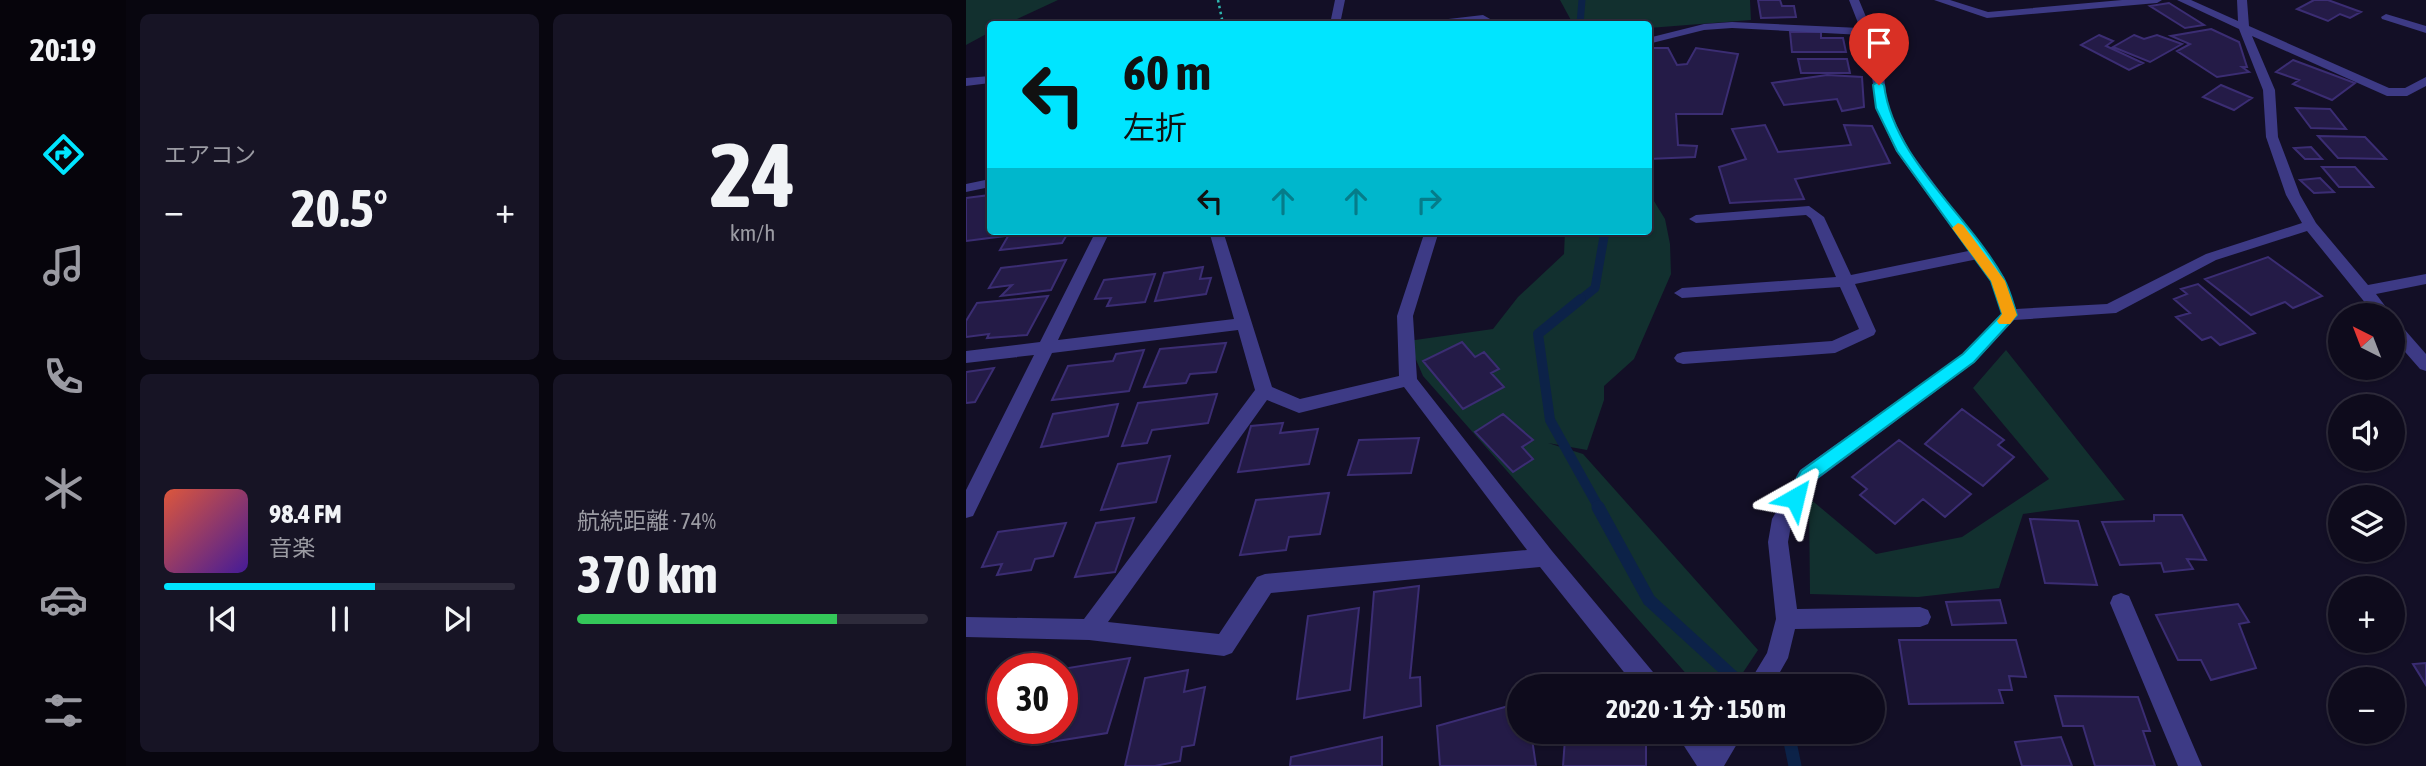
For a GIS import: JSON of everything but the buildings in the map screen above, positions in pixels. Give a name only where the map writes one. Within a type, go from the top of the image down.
[{"type":"street","points":[[1336,21],[1340,0]]},
{"type":"street","points":[[1854,0],[1875,53],[1882,108],[1903,151],[1998,281],[2010,315]]},
{"type":"street","points":[[1939,0],[1987,15],[2157,0]]},
{"type":"street","points":[[2182,0],[2387,92],[2407,92],[2426,81]]},
{"type":"street","points":[[2242,0],[2244,29],[2269,90],[2272,137],[2293,195],[2311,225],[2374,303]]},
{"type":"street","points":[[2386,17],[2426,30]]},
{"type":"street","points":[[1457,21],[1483,18],[1488,21]]},
{"type":"street","points":[[1652,40],[1721,26],[1790,26],[1868,32]]},
{"type":"street","points":[[966,82],[987,80]]},
{"type":"street","points":[[966,188],[987,184]]},
{"type":"street","points":[[1683,358],[1835,347],[1868,331],[1817,217],[1809,210],[1696,219]]},
{"type":"street","points":[[1767,674],[1777,658],[1787,619],[1778,542],[1782,519],[1807,476],[1969,358],[2010,315],[2110,309],[2211,257],[2311,225]]},
{"type":"street","points":[[966,510],[1049,346],[1101,235]]},
{"type":"street","points":[[1217,235],[1264,391],[1299,406],[1408,380]]},
{"type":"street","points":[[1431,235],[1405,316],[1408,380],[1545,557],[1640,674]]},
{"type":"street","points":[[1682,293],[1847,281],[1978,254]]},
{"type":"street","points":[[2365,291],[2426,279]]},
{"type":"street","points":[[966,357],[1243,324]]},
{"type":"street","points":[[2405,341],[2426,365]]},
{"type":"street","points":[[1088,630],[1264,391]]},
{"type":"street","points":[[966,627],[1088,630],[1224,645],[1265,584],[1545,557]]},
{"type":"street","points":[[2121,603],[2190,766]]},
{"type":"street","points":[[1787,619],[1920,617]]},
{"type":"street","points":[[1696,744],[1711,764],[1724,744]]},
{"type":"path","points":[[1218,0],[1222,21]]},
{"type":"green space","points":[[966,0],[1058,0],[1012,21],[987,21],[987,34],[966,45]]},
{"type":"green space","points":[[1560,0],[1750,0],[1751,20],[1652,28],[1652,21],[1571,21]]},
{"type":"green space","points":[[1652,198],[1665,219],[1670,244],[1671,274],[1634,359],[1604,386],[1604,400],[1587,450],[1548,443],[1583,454],[1758,650],[1742,674],[1686,674],[1423,376],[1408,341],[1493,329],[1518,297],[1564,254],[1565,235],[1652,235]]},
{"type":"green space","points":[[2006,350],[2125,500],[2023,514],[1999,588],[1918,597],[1810,594],[1809,498],[1876,554],[1962,537],[2049,479],[1973,388]]},
{"type":"waterway","points":[[1580,21],[1582,0]]},
{"type":"waterway","points":[[1579,301],[1595,288],[1604,235]]},
{"type":"waterway","points":[[1581,299],[1538,334],[1550,420],[1599,508]]},
{"type":"waterway","points":[[1598,507],[1649,600],[1730,674]]},
{"type":"waterway","points":[[1790,744],[1795,766]]},
{"type":"slow traffic","points":[[1958,228],[1998,281],[2010,315],[2004,321]]},
{"type":"route","points":[[1795,498],[1807,476],[1969,358],[2010,315],[1998,281],[1903,151],[1882,108],[1879,85]]}]
